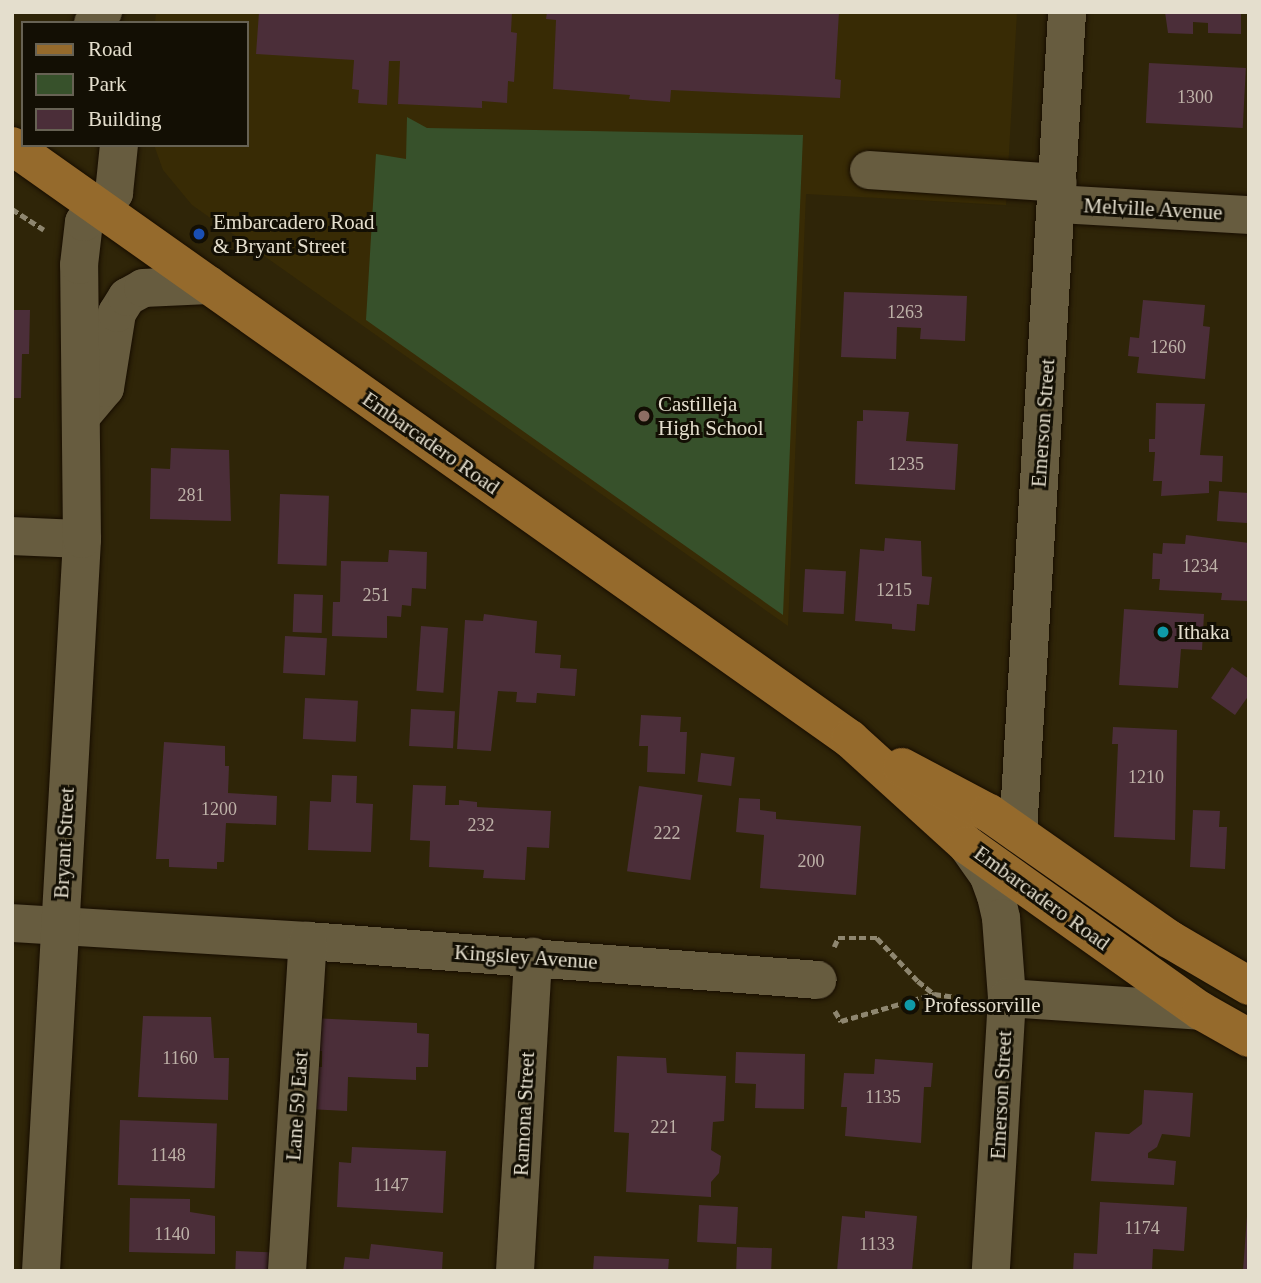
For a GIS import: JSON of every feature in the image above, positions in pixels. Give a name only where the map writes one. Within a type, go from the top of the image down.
[{"type":"main road","name":"Embarcadero Road","points":[[12,146],[850,739],[967,845],[1201,1011],[1249,1038]]},
{"type":"main road","name":"Embarcadero Road","points":[[850,739],[989,813],[1169,939],[1241,980]]},
{"type":"main road","points":[[1201,1011],[1249,1048]]},
{"type":"street","name":"Emerson Street","points":[[1018,833],[1067,12]]},
{"type":"street","name":"Bryant Street","points":[[41,1271],[82,539],[83,414],[79,265],[84,222],[114,193],[118,147]]},
{"type":"street","name":"Melville Avenue","points":[[869,170],[1249,215]]},
{"type":"street","points":[[83,414],[105,388],[117,313],[127,298],[143,288],[209,285]]},
{"type":"street","points":[[12,536],[82,539]]},
{"type":"street","name":"Emerson Street","points":[[967,845],[989,877],[996,896],[1001,918],[1007,998],[991,1271]]},
{"type":"street","name":"Kingsley Avenue","points":[[12,923],[308,941],[818,980]]},
{"type":"street","name":"Lane 59 East","points":[[287,1271],[308,941]]},
{"type":"street","name":"Ramona Street","points":[[514,1271],[533,957]]},
{"type":"street","points":[[1007,998],[1201,1011]]},
{"type":"path","points":[[12,209],[50,234]]},
{"type":"path","points":[[934,994],[877,938],[838,938],[818,980],[841,1021],[884,1006],[934,994],[956,997],[969,1016]]},
{"type":"shaded area","name":"Castilleja High School","points":[[156,12],[1017,12],[1006,205],[806,194],[788,626],[192,205],[163,170],[155,147],[248,147],[248,21],[155,21]]},
{"type":"green space","points":[[407,117],[427,128],[803,135],[783,615],[366,320],[376,154],[406,159]]},
{"type":"building","points":[[259,12],[512,12],[511,32],[517,33],[514,82],[508,81],[507,103],[482,101],[482,108],[398,104],[400,61],[389,61],[387,105],[358,103],[359,90],[352,89],[354,60],[256,54]]},
{"type":"building","points":[[547,12],[839,12],[835,79],[841,80],[840,98],[671,90],[670,102],[629,99],[630,95],[553,89],[556,20],[546,19]]},
{"type":"building","points":[[1165,12],[1241,12],[1241,34],[1208,33],[1208,23],[1193,22],[1193,34],[1168,33]]},
{"type":"building","points":[[1149,63],[1246,68],[1243,128],[1146,123]]},
{"type":"building","points":[[844,292],[967,296],[965,341],[920,339],[921,328],[897,327],[896,359],[841,357]]},
{"type":"building","points":[[1143,300],[1205,305],[1203,326],[1210,327],[1205,379],[1137,373],[1139,357],[1128,356],[1130,337],[1139,338]]},
{"type":"building","points":[[12,310],[30,310],[29,354],[22,354],[21,398],[12,398]]},
{"type":"building","points":[[1156,403],[1205,404],[1200,455],[1223,456],[1222,482],[1209,481],[1209,493],[1161,496],[1162,481],[1153,481],[1155,452],[1149,452],[1149,439],[1155,439]]},
{"type":"building","points":[[863,410],[909,412],[906,441],[958,444],[955,490],[855,484],[857,421],[863,421]]},
{"type":"building","points":[[171,448],[229,450],[231,521],[150,519],[151,468],[170,469]]},
{"type":"building","points":[[1219,491],[1249,493],[1247,523],[1217,521]]},
{"type":"building","points":[[280,494],[329,496],[327,566],[278,564]]},
{"type":"building","points":[[1186,535],[1249,543],[1249,601],[1221,600],[1222,593],[1159,590],[1160,579],[1152,579],[1153,553],[1162,554],[1163,543],[1185,544]]},
{"type":"building","points":[[885,538],[921,541],[922,576],[932,577],[929,605],[917,604],[915,631],[892,629],[892,624],[855,621],[860,549],[884,551]]},
{"type":"building","points":[[389,550],[427,552],[426,589],[412,588],[411,606],[402,605],[401,617],[387,616],[387,638],[332,636],[333,602],[340,602],[341,561],[388,562]]},
{"type":"building","points":[[805,569],[846,571],[844,614],[803,612]]},
{"type":"building","points":[[294,594],[323,595],[322,633],[293,632]]},
{"type":"building","name":"Ithaka","points":[[1124,609],[1204,614],[1202,650],[1181,649],[1178,688],[1119,685]]},
{"type":"building","points":[[484,614],[537,621],[535,653],[561,655],[560,668],[577,669],[575,696],[537,693],[536,703],[516,702],[517,692],[498,691],[491,751],[457,749],[465,620],[483,621]]},
{"type":"building","points":[[421,626],[448,628],[443,693],[416,691]]},
{"type":"building","points":[[285,636],[327,638],[325,675],[283,673]]},
{"type":"building","points":[[1232,667],[1249,679],[1249,695],[1235,715],[1211,698]]},
{"type":"building","points":[[305,698],[358,701],[356,742],[303,739]]},
{"type":"building","points":[[411,709],[455,711],[453,748],[409,746]]},
{"type":"building","points":[[641,715],[681,717],[680,732],[687,732],[685,774],[647,772],[648,746],[639,746]]},
{"type":"building","points":[[1113,727],[1177,730],[1175,840],[1114,837],[1118,744],[1112,744]]},
{"type":"building","points":[[164,742],[225,746],[225,766],[229,766],[228,793],[277,796],[276,825],[226,823],[224,862],[217,862],[217,869],[169,867],[169,859],[156,859]]},
{"type":"building","points":[[701,753],[735,757],[731,786],[697,782]]},
{"type":"building","points":[[332,775],[357,776],[356,803],[373,804],[371,852],[308,850],[310,801],[331,802]]},
{"type":"building","points":[[413,785],[446,786],[445,805],[459,805],[459,800],[477,802],[477,807],[551,811],[549,848],[527,847],[525,880],[483,878],[484,870],[429,867],[430,841],[410,840]]},
{"type":"building","points":[[639,786],[702,795],[690,880],[627,871]]},
{"type":"building","points":[[739,798],[760,799],[760,810],[776,812],[776,819],[861,826],[856,895],[760,888],[764,835],[736,832]]},
{"type":"building","points":[[1193,810],[1220,811],[1219,827],[1227,827],[1225,869],[1190,867]]},
{"type":"building","points":[[143,1016],[211,1017],[214,1058],[229,1058],[228,1100],[138,1097]]},
{"type":"building","points":[[311,1018],[417,1023],[417,1033],[429,1034],[428,1067],[416,1067],[416,1080],[348,1077],[347,1111],[308,1109],[310,1067],[322,1067],[322,1051],[310,1051]]},
{"type":"building","points":[[736,1052],[805,1054],[804,1109],[755,1108],[756,1084],[735,1083]]},
{"type":"building","points":[[617,1056],[666,1058],[667,1073],[726,1076],[724,1121],[713,1122],[711,1150],[721,1156],[719,1173],[711,1182],[711,1197],[626,1192],[629,1133],[614,1132]]},
{"type":"building","points":[[875,1059],[933,1063],[931,1087],[924,1087],[921,1143],[845,1136],[847,1107],[841,1107],[844,1073],[874,1074]]},
{"type":"building","points":[[1144,1090],[1193,1093],[1190,1137],[1162,1134],[1157,1147],[1148,1153],[1148,1158],[1176,1161],[1174,1185],[1091,1181],[1095,1132],[1129,1134],[1142,1124]]},
{"type":"building","points":[[120,1120],[217,1123],[215,1188],[118,1185]]},
{"type":"building","points":[[352,1147],[446,1151],[443,1213],[337,1207],[339,1162],[351,1163]]},
{"type":"building","points":[[130,1198],[190,1199],[190,1212],[215,1216],[215,1254],[129,1252]]},
{"type":"building","points":[[1100,1202],[1187,1207],[1184,1251],[1153,1249],[1152,1271],[1073,1271],[1074,1253],[1097,1254]]},
{"type":"building","points":[[699,1205],[738,1207],[736,1244],[697,1242]]},
{"type":"building","points":[[865,1211],[917,1216],[912,1271],[837,1271],[842,1216],[865,1218]]},
{"type":"building","points":[[1247,1216],[1249,1271],[1243,1271]]},
{"type":"building","points":[[371,1244],[443,1252],[442,1271],[343,1271],[345,1257],[369,1259]]},
{"type":"building","points":[[737,1247],[772,1248],[771,1271],[736,1271]]},
{"type":"building","points":[[236,1251],[270,1252],[269,1271],[235,1271]]},
{"type":"building","points":[[594,1256],[669,1259],[668,1271],[593,1271]]},
{"type":"place","name":"Embarcadero Road & Bryant Street","points":[[199,234]]},
{"type":"place","name":"Castilleja High School","points":[[644,416]]},
{"type":"place","name":"Ithaka","points":[[1163,632]]},
{"type":"place","name":"Professorville","points":[[910,1005]]}]
